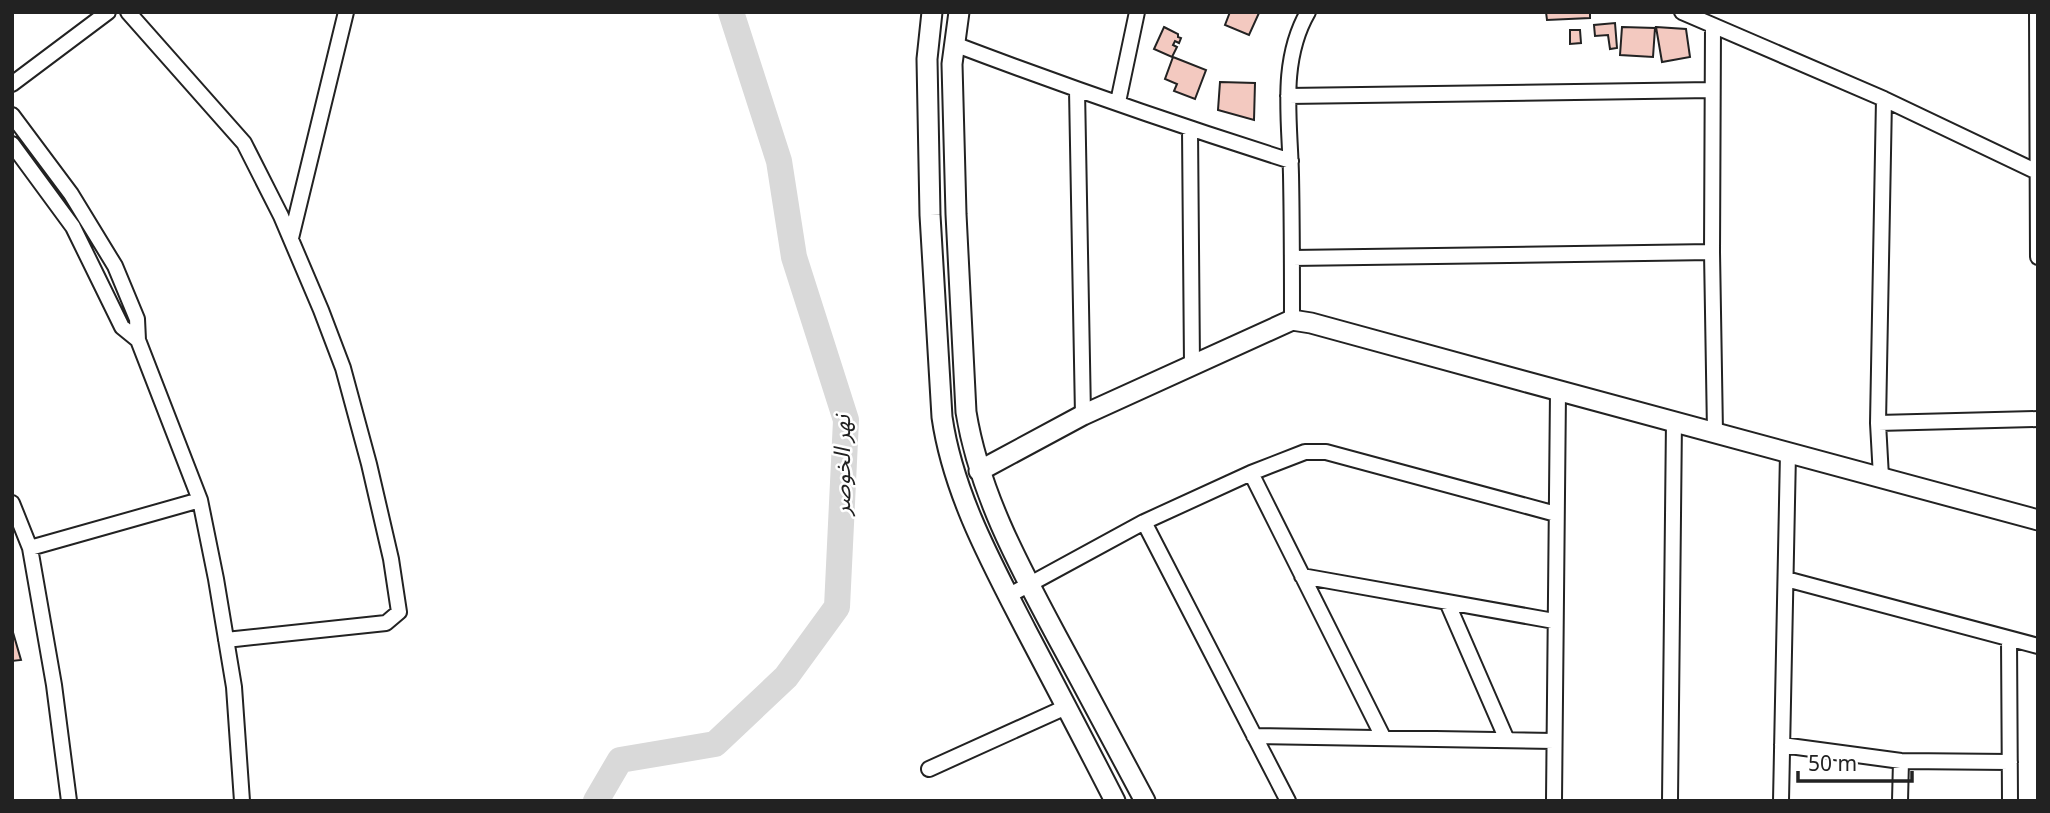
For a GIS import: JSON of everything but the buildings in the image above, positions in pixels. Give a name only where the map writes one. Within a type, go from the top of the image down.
[{"type":"street","points":[[12,84],[108,12]]},
{"type":"street","points":[[128,12],[244,143],[290,238],[343,368],[391,559],[398,612],[386,623],[226,640]]},
{"type":"street","points":[[290,238],[346,12]]},
{"type":"street","points":[[932,12],[926,59],[930,215],[946,445],[966,506],[1008,596],[1115,801]]},
{"type":"street","points":[[959,12],[952,64],[956,214],[966,412],[971,443],[996,514],[1029,584],[1144,801]]},
{"type":"street","points":[[1118,102],[1137,12]]},
{"type":"street","points":[[1292,320],[1288,96],[1290,59],[1308,12]]},
{"type":"street","points":[[1682,12],[1884,99],[2037,172]]},
{"type":"street","points":[[2038,12],[2038,257]]},
{"type":"street","points":[[1713,26],[1712,252],[1715,432]]},
{"type":"street","points":[[954,44],[1077,90],[1291,161]]},
{"type":"street","points":[[1077,90],[1083,415]]},
{"type":"street","points":[[1288,96],[1712,90]]},
{"type":"street","points":[[1881,477],[1878,423],[1884,99]]},
{"type":"street","points":[[12,115],[71,194],[115,266],[137,319],[138,340],[200,500],[234,687],[242,801]]},
{"type":"street","points":[[1190,129],[1192,365]]},
{"type":"street","points":[[12,144],[73,227],[122,327],[138,340]]},
{"type":"street","points":[[930,215],[956,214]]},
{"type":"street","points":[[1292,258],[1712,252]]},
{"type":"street","points":[[979,471],[1083,415],[1292,320],[1674,420],[2038,520]]},
{"type":"street","points":[[1554,801],[1559,392]]},
{"type":"street","points":[[1878,423],[2038,419]]},
{"type":"street","points":[[1670,801],[1674,420]]},
{"type":"street","points":[[1008,596],[1144,522],[1251,473],[1305,452],[1326,452],[1556,514]]},
{"type":"street","points":[[1781,801],[1788,453]]},
{"type":"street","points":[[1251,473],[1383,737]]},
{"type":"street","points":[[30,548],[200,500]]},
{"type":"street","points":[[12,503],[30,548],[54,685],[69,801]]},
{"type":"street","points":[[1144,522],[1288,801]]},
{"type":"street","points":[[1302,576],[1555,621]]},
{"type":"street","points":[[1786,579],[2038,646]]},
{"type":"street","points":[[1447,602],[1507,740]]},
{"type":"street","points":[[2009,639],[2010,801]]},
{"type":"street","points":[[929,769],[1066,707]]},
{"type":"street","points":[[1254,736],[1554,741]]},
{"type":"street","points":[[1782,745],[1901,761],[2010,761]]},
{"type":"street","points":[[1900,801],[1901,761]]},
{"type":"waterway","name":"نهر الخوصر","points":[[596,801],[620,760],[715,744],[786,677],[837,607],[846,420],[794,257],[779,161],[731,12]]}]
